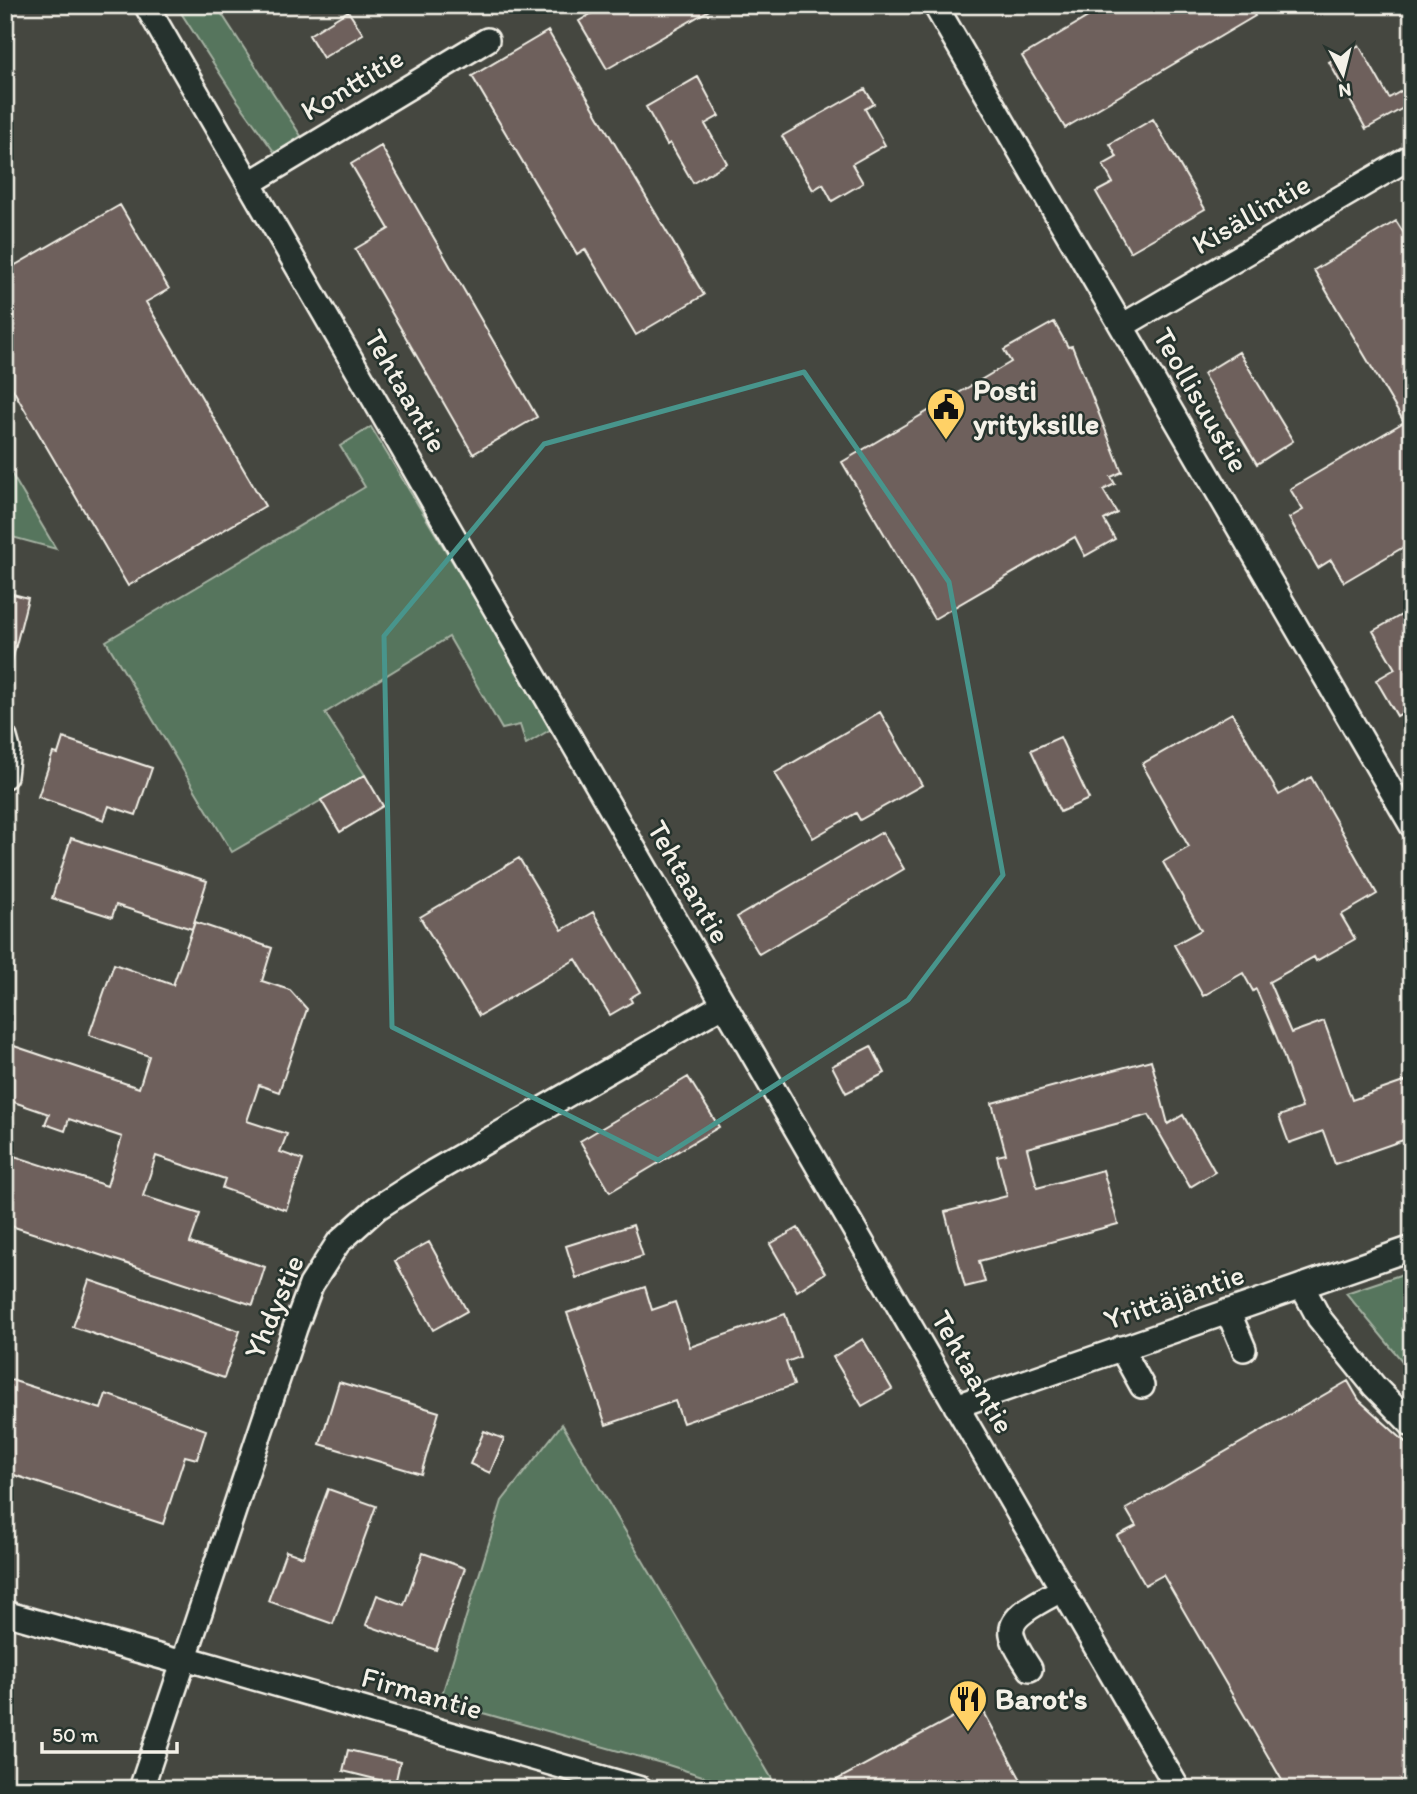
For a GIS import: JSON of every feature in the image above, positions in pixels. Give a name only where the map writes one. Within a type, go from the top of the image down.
[{"type":"street","name":"Tehtaantie","points":[[146,5],[1178,1789]]},
{"type":"street","name":"Teollisuustie","points":[[936,5],[1122,326],[1405,798],[1412,826]]},
{"type":"street","name":"Konttitie","points":[[250,183],[487,40]]},
{"type":"street","name":"Kisällintie","points":[[1122,326],[1412,156]]},
{"type":"street","points":[[5,738],[8,749],[5,776]]},
{"type":"street","name":"Yhdystie","points":[[141,1789],[295,1328],[311,1284],[338,1243],[377,1208],[433,1172],[723,1005]]},
{"type":"street","name":"Yrittäjäntie","points":[[956,1406],[1412,1248]]},
{"type":"street","points":[[1302,1286],[1319,1318],[1374,1386],[1412,1424]]},
{"type":"street","points":[[1228,1311],[1244,1349]]},
{"type":"street","points":[[1121,1349],[1142,1386]]},
{"type":"street","points":[[1030,1669],[1012,1635],[1012,1624],[1019,1615],[1063,1589]]},
{"type":"street","name":"Firmantie","points":[[5,1613],[184,1660],[637,1788]]},
{"type":"highlighted area","points":[[804,372],[949,582],[1003,875],[908,1000],[658,1160],[392,1027],[384,636],[544,444]]},
{"type":"shaded area","points":[[5,5],[1412,5],[1412,1789],[5,1789]]},
{"type":"green space","points":[[176,5],[216,5],[301,136],[275,153],[237,100]]},
{"type":"green space","points":[[371,427],[553,728],[526,744],[520,725],[502,729],[449,637],[325,713],[365,775],[232,852],[106,641],[365,487],[340,446]]},
{"type":"green space","points":[[5,463],[56,549],[5,535]]},
{"type":"green space","points":[[1412,1271],[1412,1373],[1346,1293]]},
{"type":"green space","points":[[562,1424],[778,1789],[743,1789],[665,1764],[440,1701],[502,1501]]},
{"type":"building","points":[[606,5],[718,5],[607,69],[579,21]]},
{"type":"building","points":[[1108,5],[1248,5],[1255,16],[1065,128],[1022,56]]},
{"type":"building","points":[[348,11],[363,34],[323,58],[309,35]]},
{"type":"building","points":[[548,31],[704,295],[636,335],[585,249],[577,254],[472,76]]},
{"type":"building","points":[[1359,45],[1389,98],[1412,85],[1412,103],[1366,129],[1329,62]]},
{"type":"building","points":[[698,77],[719,116],[705,124],[727,163],[693,183],[670,143],[667,145],[646,107]]},
{"type":"building","points":[[865,89],[874,104],[865,109],[885,145],[852,164],[863,183],[832,201],[823,184],[813,190],[782,136]]},
{"type":"building","points":[[1153,119],[1205,209],[1130,252],[1096,192],[1113,183],[1103,165],[1117,157],[1110,144]]},
{"type":"building","points":[[381,146],[537,417],[473,454],[355,249],[389,229],[351,164]]},
{"type":"building","points":[[120,205],[169,289],[146,302],[265,506],[128,586],[5,376],[5,271]]},
{"type":"building","points":[[1396,221],[1412,246],[1412,542],[1344,582],[1331,560],[1318,568],[1289,518],[1303,510],[1290,489],[1404,422],[1314,270]]},
{"type":"building","name":"Posti yrityksille","points":[[1054,322],[1068,347],[1072,346],[1122,472],[1111,477],[1115,484],[1103,490],[1117,513],[1104,520],[1115,539],[1085,556],[1075,537],[934,619],[842,462],[1011,362],[1004,350]]},
{"type":"building","points":[[1239,352],[1293,441],[1257,464],[1203,374]]},
{"type":"building","points":[[5,592],[28,598],[10,669],[5,668]]},
{"type":"building","points":[[1412,609],[1412,707],[1397,716],[1376,680],[1395,669],[1373,631]]},
{"type":"building","points":[[880,712],[922,785],[860,820],[856,813],[813,838],[775,773]]},
{"type":"building","points":[[1232,713],[1279,795],[1311,777],[1377,894],[1341,915],[1355,939],[1316,961],[1314,957],[1269,982],[1291,1033],[1324,1021],[1352,1100],[1412,1079],[1412,1137],[1335,1164],[1323,1131],[1289,1143],[1279,1116],[1302,1108],[1256,989],[1253,991],[1243,973],[1203,996],[1174,945],[1201,930],[1163,862],[1189,847],[1142,764]]},
{"type":"building","points":[[1060,737],[1089,799],[1060,812],[1031,750]]},
{"type":"building","points":[[63,738],[152,768],[136,815],[109,806],[104,820],[38,797],[53,753],[58,754]]},
{"type":"building","points":[[365,775],[383,806],[340,832],[321,800]]},
{"type":"building","points":[[882,832],[904,869],[759,954],[737,917]]},
{"type":"building","points":[[71,838],[207,881],[192,929],[116,905],[112,917],[52,898]]},
{"type":"building","points":[[519,858],[562,930],[593,912],[640,992],[630,998],[632,1002],[610,1015],[576,959],[479,1016],[420,917]]},
{"type":"building","points":[[195,922],[272,948],[262,981],[290,990],[307,1009],[279,1092],[259,1085],[247,1121],[287,1134],[280,1152],[303,1160],[286,1210],[222,1188],[225,1179],[156,1156],[143,1196],[200,1214],[190,1243],[265,1267],[253,1305],[5,1224],[5,1153],[107,1186],[122,1137],[69,1119],[65,1131],[45,1124],[49,1114],[5,1099],[5,1043],[139,1088],[149,1056],[89,1035],[114,964],[173,985]]},
{"type":"building","points":[[871,1046],[885,1073],[846,1093],[832,1066]]},
{"type":"building","points":[[1151,1060],[1168,1124],[1183,1115],[1215,1172],[1190,1187],[1149,1115],[1027,1148],[1037,1188],[1103,1170],[1118,1224],[979,1261],[985,1282],[965,1287],[945,1212],[1007,1196],[997,1156],[1006,1154],[992,1103]]},
{"type":"building","points":[[688,1077],[719,1127],[610,1192],[580,1141]]},
{"type":"building","points":[[633,1225],[643,1256],[576,1278],[566,1246]]},
{"type":"building","points":[[798,1228],[825,1273],[797,1291],[770,1244]]},
{"type":"building","points":[[429,1242],[467,1311],[433,1330],[395,1261]]},
{"type":"building","points":[[89,1280],[240,1331],[224,1378],[73,1327]]},
{"type":"building","points":[[645,1287],[652,1310],[675,1302],[690,1347],[785,1314],[800,1357],[786,1362],[794,1385],[683,1423],[675,1401],[606,1425],[567,1313]]},
{"type":"building","points":[[863,1339],[892,1389],[862,1406],[833,1357]]},
{"type":"building","points":[[5,1378],[101,1409],[106,1394],[206,1430],[197,1459],[185,1456],[163,1524],[5,1472]]},
{"type":"building","points":[[1348,1381],[1359,1400],[1412,1448],[1412,1789],[1287,1789],[1163,1575],[1145,1585],[1117,1536],[1136,1526],[1126,1509]]},
{"type":"building","points":[[339,1382],[439,1412],[421,1474],[320,1444]]},
{"type":"building","points":[[484,1431],[504,1439],[490,1473],[470,1464]]},
{"type":"building","points":[[328,1489],[376,1506],[333,1624],[268,1601],[286,1551],[303,1557]]},
{"type":"building","points":[[423,1553],[465,1568],[436,1650],[366,1625],[377,1595],[404,1605]]},
{"type":"building","points":[[979,1703],[1026,1789],[820,1789]]},
{"type":"building","points":[[348,1750],[400,1762],[395,1784],[343,1771]]},
{"type":"place","name":"Posti yrityksille","points":[[946,441]]},
{"type":"place","name":"Barot's","points":[[968,1733]]}]
